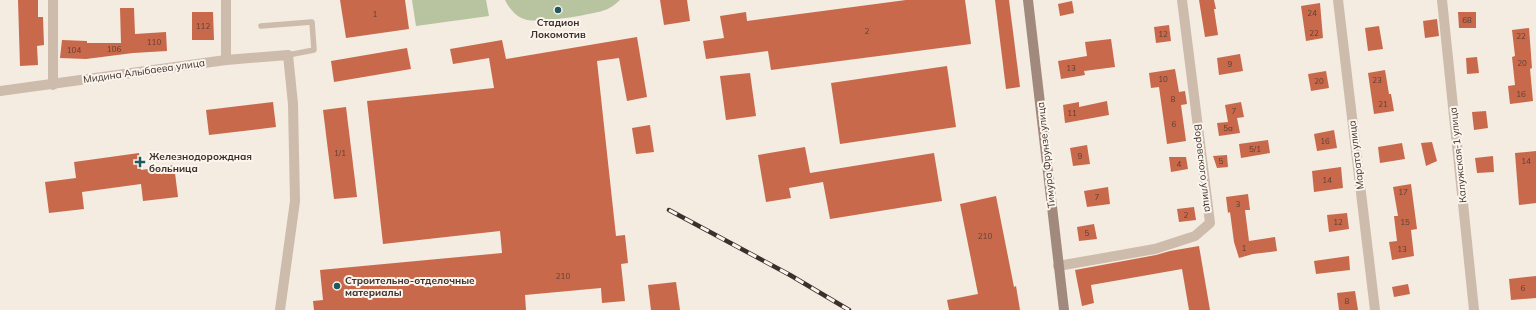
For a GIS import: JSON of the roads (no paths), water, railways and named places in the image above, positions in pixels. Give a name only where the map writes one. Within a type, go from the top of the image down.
[{"type":"main road","name":"Тимура Фрунзе улица","points":[[1028,0],[1064,310]]},
{"type":"street","points":[[53,0],[54,84]]},
{"type":"street","points":[[226,0],[226,60]]},
{"type":"street","name":"Воровского улица","points":[[1058,266],[1155,248],[1196,236],[1210,223],[1182,0]]},
{"type":"street","name":"Марата улица","points":[[1338,0],[1375,310]]},
{"type":"street","name":"Калужская-1 улица","points":[[1442,0],[1474,310]]},
{"type":"street","points":[[280,310],[295,201],[293,104],[288,55]]},
{"type":"street","name":"Мидина Алыбаева улица","points":[[0,91],[226,60],[288,55]]},
{"type":"lane","points":[[262,26],[312,22],[314,50],[288,55]]},
{"type":"railway","points":[[669,210],[790,275],[849,310]]},
{"type":"place","name":"Стадион Локомотив","points":[[558,10]]},
{"type":"place","name":"Железнодорождная больница","points":[[140,162]]},
{"type":"place","name":"Строительно-отделочные материалы","points":[[337,286]]}]
